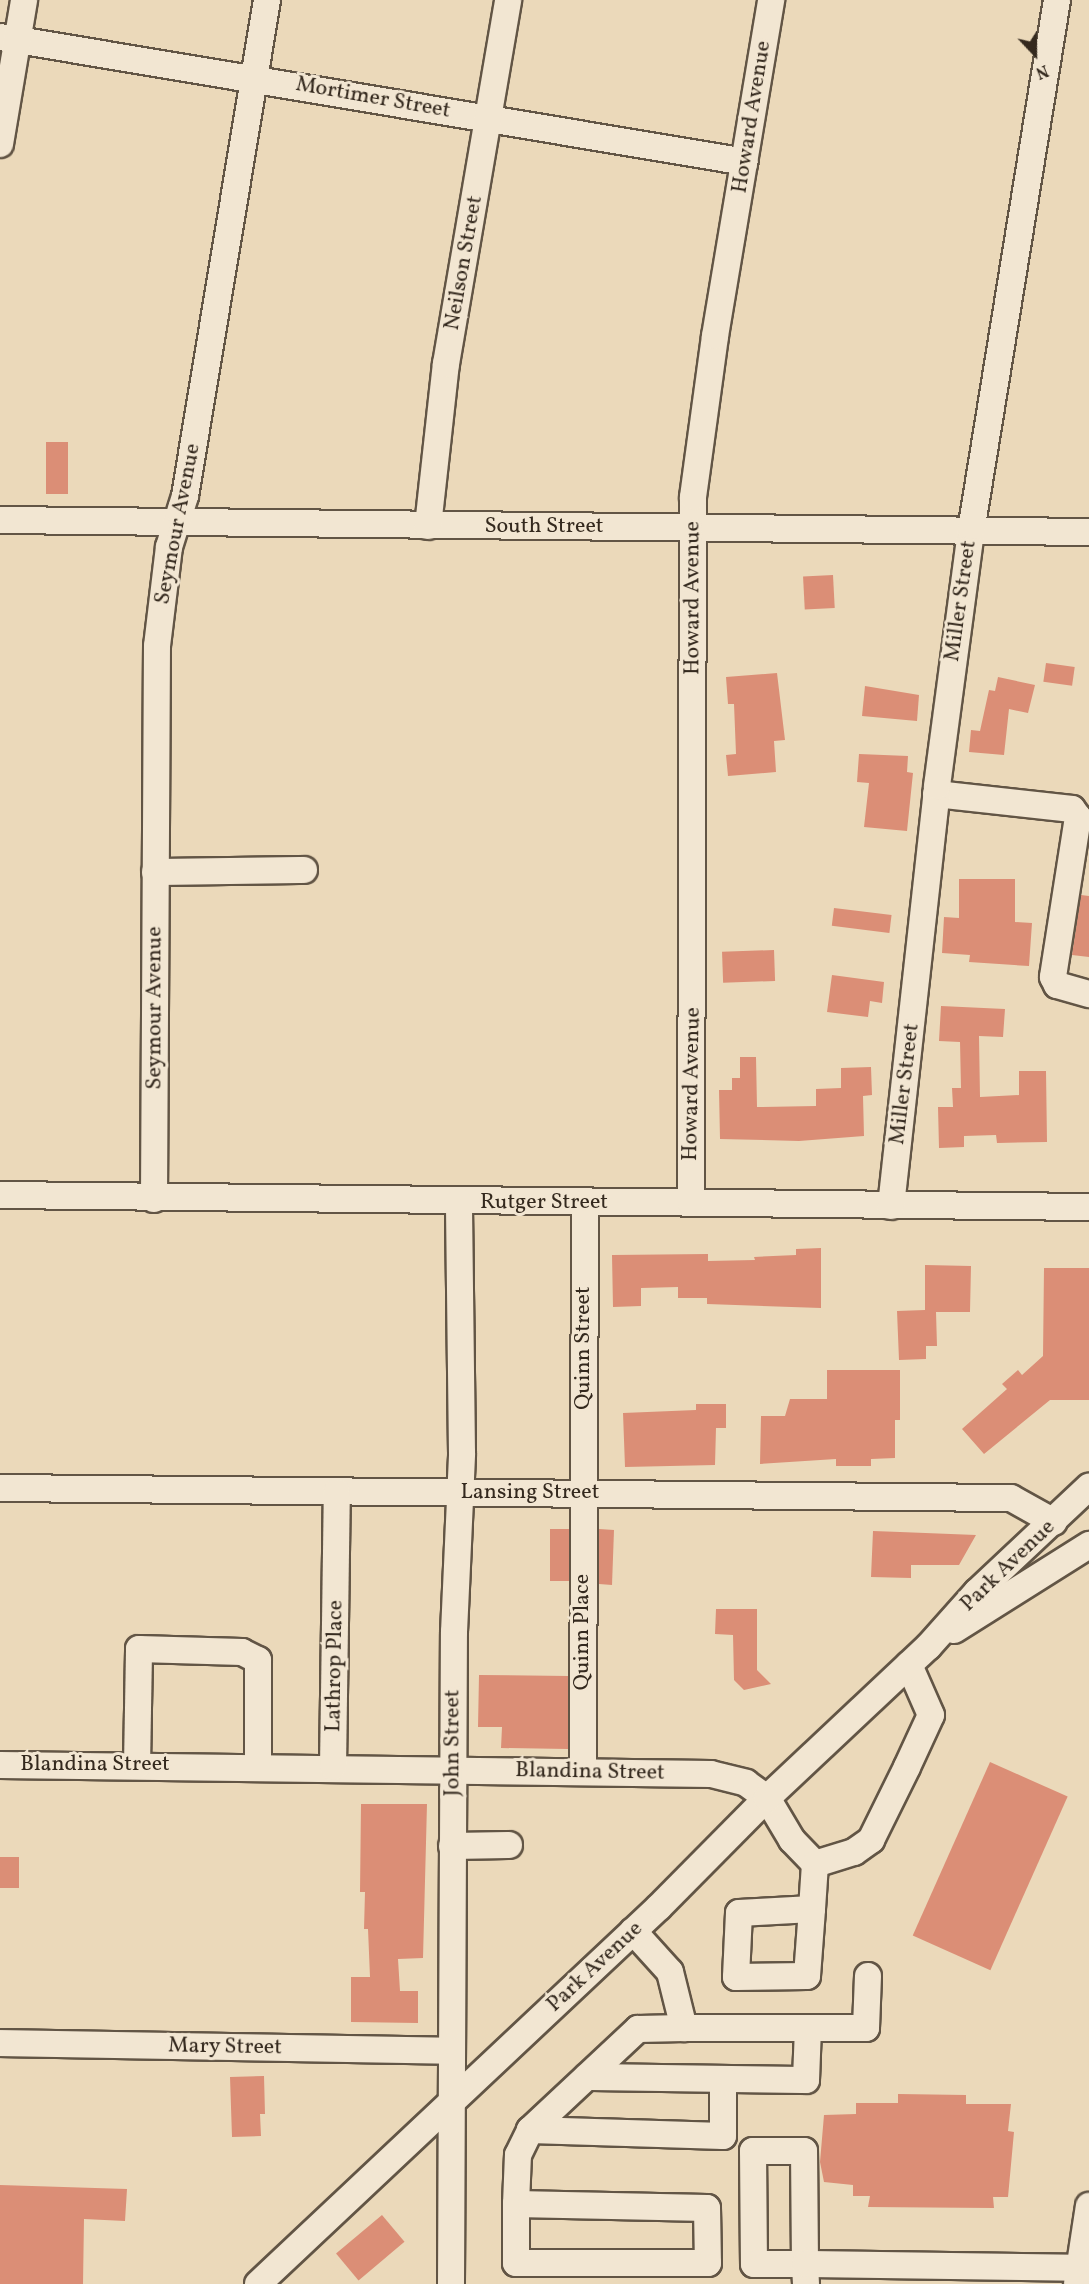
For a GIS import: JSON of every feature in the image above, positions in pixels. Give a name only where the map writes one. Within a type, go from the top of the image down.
[{"type":"street","points":[[0,144],[9,38],[24,0]]},
{"type":"street","name":"Seymour Avenue","points":[[154,1198],[157,646],[169,548],[185,496],[267,0]]},
{"type":"street","name":"Neilson Street","points":[[428,526],[446,364],[508,0]]},
{"type":"street","name":"Howard Avenue","points":[[691,1203],[693,497],[713,348],[771,0]]},
{"type":"street","name":"Miller Street","points":[[891,1206],[936,794],[971,531],[1057,0]]},
{"type":"street","name":"Mortimer Street","points":[[9,38],[489,117],[745,162]]},
{"type":"street","name":"South Street","points":[[0,520],[177,524],[1089,532]]},
{"type":"street","points":[[936,794],[1072,809],[1078,817],[1053,976],[1057,985],[1089,994]]},
{"type":"street","points":[[155,872],[304,870]]},
{"type":"street","name":"Rutger Street","points":[[0,1196],[1089,1207]]},
{"type":"street","name":"John Street","points":[[451,2284],[452,1854],[460,1493],[459,1202]]},
{"type":"street","name":"Quinn Street","points":[[584,1493],[585,1203]]},
{"type":"street","name":"Park Avenue","points":[[258,2284],[633,1931],[767,1798],[928,1647],[977,1592],[1089,1487]]},
{"type":"street","name":"Lansing Street","points":[[0,1488],[1011,1498],[1054,1522]]},
{"type":"street","name":"Lathrop Place","points":[[333,1767],[337,1492]]},
{"type":"street","name":"Quinn Place","points":[[583,1771],[584,1493]]},
{"type":"street","name":"Park Avenue","points":[[928,1647],[1089,1545]]},
{"type":"street","points":[[137,1766],[139,1649],[242,1652],[258,1660],[258,1766]]},
{"type":"street","points":[[815,1864],[854,1852],[871,1840],[932,1715],[909,1665]]},
{"type":"street","name":"Blandina Street","points":[[0,1765],[258,1766],[711,1774],[746,1783],[767,1798]]},
{"type":"street","points":[[767,1798],[792,1840],[815,1864],[812,1909]]},
{"type":"street","points":[[452,1854],[509,1853]]},
{"type":"street","points":[[633,1931],[670,1972],[684,2028]]},
{"type":"street","points":[[516,2204],[707,2208],[708,2274],[516,2263],[516,2204],[518,2155],[530,2130],[638,2029],[866,2028],[868,1976]]},
{"type":"street","points":[[587,2077],[806,2080],[808,2028]]},
{"type":"street","name":"Mary Street","points":[[0,2043],[451,2051]]},
{"type":"street","points":[[530,2130],[723,2136],[723,2079]]},
{"type":"street","points":[[806,2274],[804,2151],[753,2151],[754,2264],[806,2274],[1078,2276],[1089,2206]]},
{"type":"building","points":[[46,442],[68,442],[68,494],[46,494]]},
{"type":"building","points":[[833,575],[835,608],[805,610],[803,577]]},
{"type":"building","points":[[1046,663],[1075,667],[1072,686],[1043,682]]},
{"type":"building","points":[[777,673],[785,740],[774,741],[776,772],[728,776],[726,755],[736,754],[734,704],[728,704],[726,677]]},
{"type":"building","points":[[998,677],[1035,685],[1028,713],[1009,709],[1004,755],[969,752],[971,730],[980,731],[989,690],[995,691]]},
{"type":"building","points":[[865,686],[919,695],[917,721],[862,716]]},
{"type":"building","points":[[859,754],[908,756],[907,772],[913,773],[907,831],[864,827],[869,783],[857,782]]},
{"type":"building","points":[[959,879],[1015,879],[1015,922],[1032,923],[1029,966],[969,962],[970,955],[942,953],[944,917],[959,918]]},
{"type":"building","points":[[1081,895],[1089,896],[1089,957],[1072,955]]},
{"type":"building","points":[[834,908],[892,915],[889,933],[832,926]]},
{"type":"building","points":[[774,950],[775,981],[723,983],[722,952]]},
{"type":"building","points":[[832,975],[884,982],[882,1003],[870,1001],[868,1017],[827,1012]]},
{"type":"building","points":[[941,1006],[1005,1009],[1003,1037],[979,1036],[980,1097],[1019,1095],[1019,1071],[1046,1071],[1047,1142],[997,1143],[996,1135],[964,1136],[964,1147],[939,1148],[938,1107],[953,1107],[952,1088],[961,1088],[960,1042],[939,1041]]},
{"type":"building","points":[[740,1057],[756,1057],[757,1107],[816,1106],[816,1089],[841,1088],[841,1068],[871,1067],[872,1095],[863,1096],[864,1136],[799,1141],[720,1139],[719,1090],[732,1090],[732,1078],[740,1078]]},
{"type":"building","points":[[821,1248],[821,1308],[707,1304],[707,1298],[678,1298],[678,1287],[641,1288],[641,1306],[613,1307],[612,1255],[708,1254],[708,1261],[755,1260],[754,1257],[796,1255],[796,1249]]},
{"type":"building","points":[[925,1265],[971,1266],[970,1312],[936,1312],[937,1346],[926,1346],[926,1359],[899,1360],[897,1311],[925,1310]]},
{"type":"building","points":[[1044,1268],[1089,1268],[1089,1400],[1050,1400],[984,1454],[962,1429],[1007,1389],[1002,1384],[1018,1370],[1022,1375],[1043,1356]]},
{"type":"building","points":[[827,1370],[900,1370],[900,1420],[895,1420],[895,1458],[871,1459],[871,1466],[836,1466],[836,1459],[760,1464],[761,1416],[785,1416],[790,1399],[827,1399]]},
{"type":"building","points":[[696,1404],[726,1404],[726,1428],[716,1428],[715,1465],[625,1467],[623,1413],[696,1410]]},
{"type":"building","points":[[550,1529],[569,1529],[569,1581],[550,1581]]},
{"type":"building","points":[[599,1529],[614,1530],[612,1585],[599,1584]]},
{"type":"building","points":[[873,1531],[976,1535],[959,1565],[911,1565],[911,1578],[871,1577]]},
{"type":"building","points":[[716,1609],[757,1609],[757,1670],[771,1684],[744,1690],[734,1680],[733,1635],[715,1634]]},
{"type":"building","points":[[479,1675],[568,1676],[568,1749],[501,1748],[502,1727],[478,1727]]},
{"type":"building","points":[[990,1762],[1068,1797],[990,1970],[913,1936]]},
{"type":"building","points":[[361,1804],[427,1804],[423,1958],[398,1959],[400,1991],[418,1991],[418,2023],[351,2022],[351,1977],[370,1977],[368,1929],[364,1929],[365,1892],[360,1892]]},
{"type":"building","points":[[0,1857],[19,1857],[19,1888],[0,1888]]},
{"type":"building","points":[[264,2076],[265,2114],[260,2114],[261,2136],[232,2137],[230,2077]]},
{"type":"building","points":[[898,2094],[966,2095],[966,2104],[1011,2104],[1008,2131],[1014,2132],[1008,2197],[993,2197],[994,2208],[868,2207],[870,2196],[853,2196],[853,2185],[824,2182],[820,2162],[824,2115],[856,2114],[856,2103],[898,2103]]},
{"type":"building","points":[[0,2185],[127,2189],[125,2221],[84,2219],[83,2284],[0,2284]]},
{"type":"building","points":[[382,2215],[404,2242],[359,2280],[336,2254]]}]
